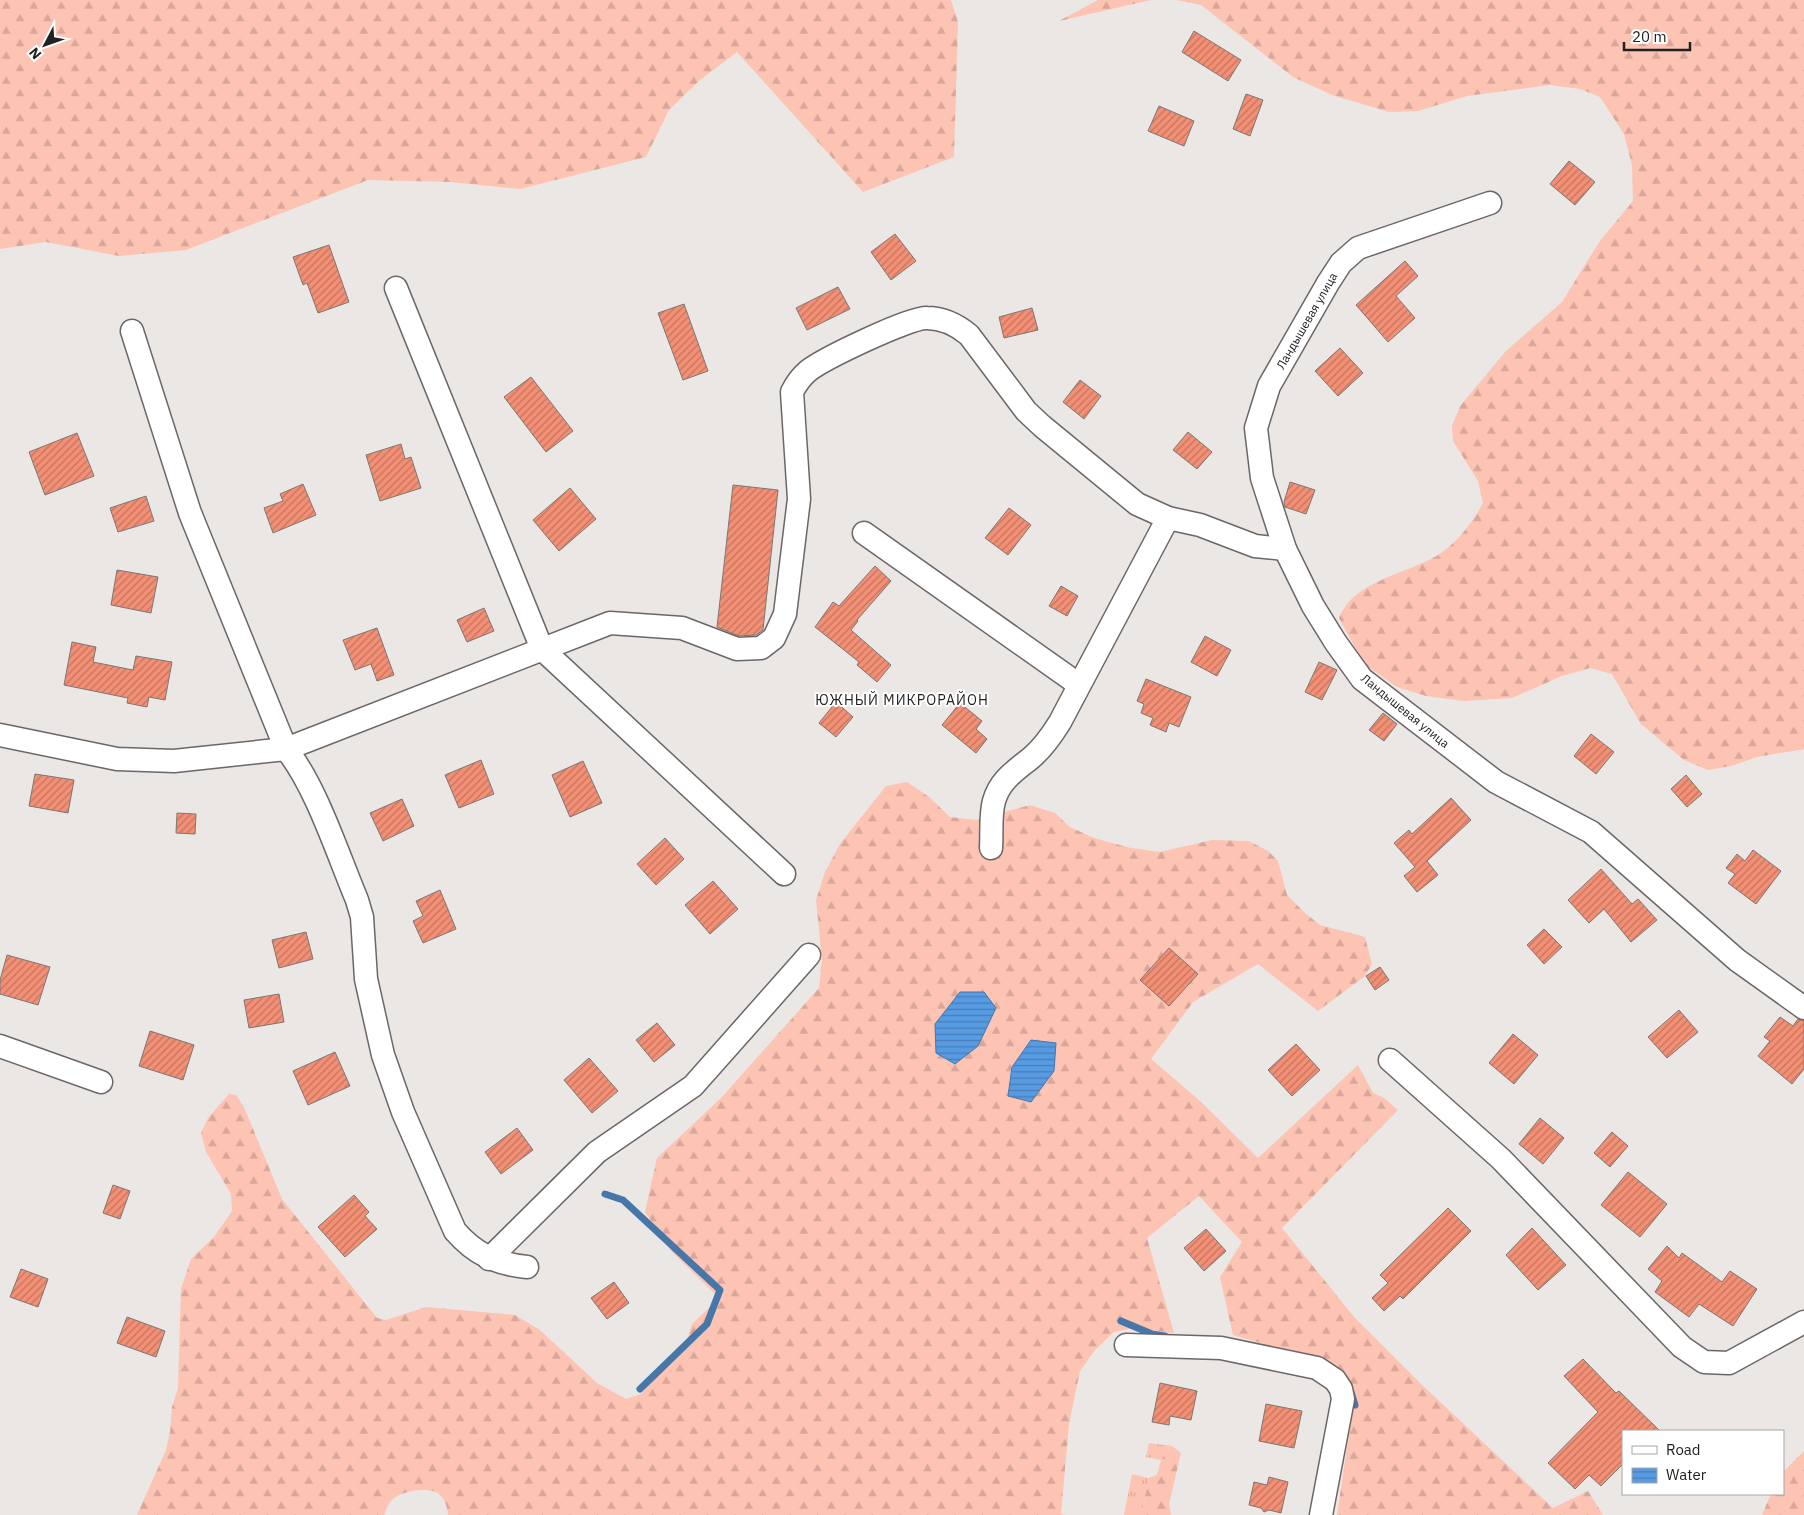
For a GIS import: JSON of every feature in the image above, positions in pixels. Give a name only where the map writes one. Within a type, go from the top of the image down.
[{"type":"street","name":"Ландышевая улица","points":[[1490,203],[1358,248],[1340,263],[1328,283],[1270,386],[1256,428],[1262,478],[1285,550],[1313,606],[1336,644],[1362,679],[1496,782],[1591,832],[1737,960],[1804,1008]]},
{"type":"street","points":[[396,288],[542,649],[784,874]]},
{"type":"street","points":[[0,736],[117,759],[136,760],[174,761],[286,749],[610,623],[682,628],[737,648],[761,648],[774,638],[785,614],[799,499],[792,392],[809,370],[912,320],[927,318],[957,325],[969,335],[1026,411],[1138,504],[1168,518],[1200,525],[1255,546],[1285,550]]},
{"type":"street","points":[[132,331],[190,513],[286,749],[296,762],[308,784],[357,900],[362,917],[366,979],[383,1055],[403,1112],[452,1225],[469,1246],[489,1259],[508,1265],[526,1267]]},
{"type":"street","points":[[991,848],[993,803],[1000,785],[1014,770],[1031,758],[1047,742],[1060,722],[1078,684],[1168,518]]},
{"type":"street","points":[[864,533],[1078,684]]},
{"type":"street","points":[[489,1259],[598,1152],[693,1086],[809,955]]},
{"type":"street","points":[[0,1046],[101,1082]]},
{"type":"street","points":[[1390,1060],[1501,1159],[1682,1347],[1704,1362],[1729,1363],[1804,1322]]},
{"type":"street","points":[[1126,1344],[1221,1348],[1317,1368],[1335,1380],[1341,1389],[1343,1399],[1321,1515]]},
{"type":"green space","points":[[0,0],[951,0],[958,22],[954,157],[863,192],[737,52],[700,80],[669,110],[646,157],[520,189],[450,182],[368,180],[186,250],[119,256],[46,242],[0,249]]},
{"type":"green space","points":[[1098,0],[1151,0],[1059,21]]},
{"type":"green space","points":[[1177,0],[1804,0],[1804,749],[1757,757],[1731,766],[1708,770],[1684,760],[1641,724],[1612,674],[1590,668],[1562,676],[1512,698],[1464,701],[1426,696],[1397,687],[1364,664],[1339,618],[1346,605],[1368,587],[1425,562],[1445,550],[1464,532],[1479,510],[1483,503],[1478,481],[1453,441],[1452,426],[1460,406],[1506,351],[1562,302],[1600,241],[1633,201],[1632,165],[1624,134],[1600,97],[1580,89],[1550,85],[1467,96],[1418,111],[1389,112],[1332,95],[1293,77],[1201,5]]},
{"type":"green space","points":[[907,782],[929,797],[950,817],[976,820],[1030,805],[1055,813],[1070,827],[1094,838],[1131,848],[1160,852],[1212,840],[1249,841],[1268,851],[1278,861],[1287,895],[1305,913],[1320,925],[1365,937],[1372,964],[1365,976],[1318,1011],[1258,964],[1193,1002],[1151,1059],[1199,1100],[1258,1158],[1358,1065],[1373,1093],[1384,1098],[1398,1110],[1282,1228],[1355,1318],[1420,1383],[1553,1508],[1588,1491],[1603,1515],[1337,1515],[1351,1421],[1346,1393],[1331,1363],[1233,1335],[1220,1277],[1242,1242],[1199,1196],[1147,1238],[1174,1333],[1134,1328],[1114,1332],[1095,1350],[1080,1371],[1069,1424],[1061,1514],[1065,1515],[448,1515],[445,1501],[439,1494],[422,1490],[407,1492],[395,1498],[389,1504],[384,1515],[137,1515],[166,1450],[170,1432],[172,1407],[178,1388],[181,1289],[191,1259],[214,1237],[232,1211],[231,1194],[206,1152],[201,1133],[208,1118],[229,1094],[236,1095],[244,1107],[282,1199],[377,1318],[386,1320],[426,1307],[515,1315],[540,1330],[597,1383],[626,1399],[641,1394],[686,1344],[692,1324],[719,1298],[672,1252],[645,1212],[657,1158],[722,1097],[819,988],[822,958],[816,900],[825,872],[840,844],[886,786]]},
{"type":"green space","points":[[1149,1443],[1172,1446],[1161,1460],[1146,1457]]},
{"type":"green space","points":[[1172,1446],[1181,1453],[1169,1504],[1171,1515],[1142,1515],[1148,1478],[1157,1475],[1161,1460]]},
{"type":"green space","points":[[1804,1451],[1804,1515],[1762,1515],[1771,1495],[1784,1495],[1784,1471]]},
{"type":"green space","points":[[1132,1474],[1148,1478],[1142,1515],[1124,1515]]},
{"type":"water","points":[[960,992],[984,992],[996,1008],[978,1046],[955,1064],[936,1053],[935,1024]]},
{"type":"water","points":[[1031,1040],[1056,1043],[1054,1071],[1031,1102],[1008,1096],[1012,1067]]},
{"type":"building","points":[[1194,31],[1241,60],[1228,81],[1182,52]]},
{"type":"building","points":[[1246,94],[1263,100],[1250,136],[1233,129]]},
{"type":"building","points":[[1159,106],[1194,121],[1184,146],[1148,131]]},
{"type":"building","points":[[1569,161],[1595,182],[1575,205],[1550,184]]},
{"type":"building","points":[[895,234],[916,261],[891,280],[871,252]]},
{"type":"building","points":[[329,245],[349,302],[318,313],[307,283],[303,285],[293,257]]},
{"type":"building","points":[[1405,261],[1418,276],[1396,296],[1415,318],[1388,342],[1356,305]]},
{"type":"building","points":[[838,287],[850,309],[807,330],[796,308]]},
{"type":"building","points":[[684,304],[708,371],[683,380],[658,313]]},
{"type":"building","points":[[1032,308],[1038,330],[1004,338],[999,317]]},
{"type":"building","points":[[1340,348],[1363,373],[1338,396],[1315,371]]},
{"type":"building","points":[[531,377],[573,431],[546,452],[504,397]]},
{"type":"building","points":[[1080,380],[1101,396],[1084,419],[1063,402]]},
{"type":"building","points":[[1188,432],[1212,452],[1197,469],[1173,450]]},
{"type":"building","points":[[77,433],[94,476],[45,495],[29,452]]},
{"type":"building","points":[[401,444],[405,459],[411,457],[421,488],[380,501],[366,455]]},
{"type":"building","points":[[1290,482],[1315,490],[1306,514],[1285,507],[1284,502]]},
{"type":"building","points":[[303,484],[316,515],[273,533],[264,508],[283,501],[280,494]]},
{"type":"building","points":[[733,485],[778,490],[763,630],[756,635],[739,636],[717,627]]},
{"type":"building","points":[[570,488],[596,519],[559,551],[533,520]]},
{"type":"building","points":[[146,496],[154,521],[118,532],[110,508]]},
{"type":"building","points":[[1009,508],[1031,525],[1008,555],[985,538]]},
{"type":"building","points":[[875,566],[891,581],[857,620],[851,630],[891,665],[877,682],[857,665],[859,662],[815,627],[833,602],[839,606]]},
{"type":"building","points":[[117,570],[158,577],[151,613],[111,605]]},
{"type":"building","points":[[1061,586],[1078,596],[1067,616],[1049,606]]},
{"type":"building","points":[[484,608],[494,631],[467,642],[457,620]]},
{"type":"building","points":[[377,628],[394,675],[377,681],[371,664],[355,670],[343,640]]},
{"type":"building","points":[[1205,636],[1231,650],[1217,676],[1191,662]]},
{"type":"building","points":[[72,642],[96,647],[93,662],[133,670],[136,656],[172,662],[165,700],[149,697],[147,707],[127,703],[128,698],[64,685]]},
{"type":"building","points":[[1319,662],[1337,670],[1322,700],[1305,692]]},
{"type":"building","points":[[1146,679],[1191,697],[1179,727],[1169,723],[1166,732],[1150,725],[1153,718],[1141,713],[1144,704],[1137,701]]},
{"type":"building","points":[[836,702],[853,717],[836,737],[819,723]]},
{"type":"building","points":[[960,703],[982,721],[976,729],[987,739],[976,753],[942,725]]},
{"type":"building","points":[[1383,713],[1397,724],[1384,741],[1369,730]]},
{"type":"building","points":[[1591,734],[1614,752],[1596,774],[1574,756]]},
{"type":"building","points":[[481,760],[494,794],[459,808],[445,775]]},
{"type":"building","points":[[583,761],[602,803],[570,817],[552,775]]},
{"type":"building","points":[[35,774],[74,780],[68,813],[29,806]]},
{"type":"building","points":[[1686,775],[1702,794],[1687,807],[1671,789]]},
{"type":"building","points":[[1451,798],[1471,820],[1427,861],[1438,875],[1417,892],[1404,876],[1415,867],[1394,843],[1409,830],[1412,834]]},
{"type":"building","points":[[402,799],[414,826],[383,841],[370,813]]},
{"type":"building","points":[[177,813],[196,814],[195,834],[176,833]]},
{"type":"building","points":[[665,838],[684,859],[656,885],[637,864]]},
{"type":"building","points":[[1753,850],[1781,871],[1756,904],[1728,883],[1735,874],[1726,868],[1737,854],[1745,861]]},
{"type":"building","points":[[1601,869],[1632,904],[1638,899],[1657,920],[1631,942],[1604,909],[1589,923],[1568,900]]},
{"type":"building","points":[[713,881],[738,909],[710,934],[685,905]]},
{"type":"building","points":[[440,890],[456,929],[423,943],[413,921],[423,916],[416,901]]},
{"type":"building","points":[[1544,929],[1562,947],[1544,964],[1527,945]]},
{"type":"building","points":[[306,932],[313,959],[279,968],[272,940]]},
{"type":"building","points":[[1169,948],[1198,974],[1169,1006],[1140,980]]},
{"type":"building","points":[[7,955],[50,967],[38,1005],[0,994],[0,980]]},
{"type":"building","points":[[1380,967],[1389,980],[1375,990],[1366,976]]},
{"type":"building","points":[[279,994],[284,1022],[249,1028],[244,1000]]},
{"type":"building","points":[[1679,1010],[1698,1032],[1667,1058],[1648,1037]]},
{"type":"building","points":[[1780,1017],[1793,1026],[1798,1019],[1804,1021],[1804,1069],[1792,1084],[1758,1056],[1770,1041],[1764,1037]]},
{"type":"building","points":[[657,1023],[675,1045],[654,1062],[636,1040]]},
{"type":"building","points":[[150,1031],[194,1045],[183,1080],[139,1066]]},
{"type":"building","points":[[1513,1034],[1538,1055],[1514,1084],[1489,1063]]},
{"type":"building","points":[[1296,1044],[1320,1070],[1292,1096],[1268,1070]]},
{"type":"building","points":[[335,1052],[350,1086],[308,1105],[293,1071]]},
{"type":"building","points":[[589,1058],[618,1091],[592,1113],[564,1080]]},
{"type":"building","points":[[1540,1118],[1564,1138],[1543,1164],[1519,1144]]},
{"type":"building","points":[[517,1128],[533,1150],[501,1174],[485,1152]]},
{"type":"building","points":[[1612,1132],[1628,1146],[1610,1167],[1594,1153]]},
{"type":"building","points":[[1628,1172],[1667,1204],[1640,1237],[1601,1205]]},
{"type":"building","points":[[113,1185],[130,1191],[120,1219],[103,1213]]},
{"type":"building","points":[[354,1195],[369,1212],[365,1216],[377,1229],[345,1257],[318,1227]]},
{"type":"building","points":[[1448,1208],[1471,1231],[1403,1299],[1400,1296],[1384,1311],[1372,1298],[1388,1283],[1380,1275]]},
{"type":"building","points":[[1532,1228],[1566,1265],[1538,1290],[1506,1255]]},
{"type":"building","points":[[1206,1229],[1226,1251],[1204,1271],[1184,1248]]},
{"type":"building","points":[[1667,1246],[1679,1258],[1682,1253],[1722,1282],[1730,1271],[1757,1289],[1733,1326],[1699,1304],[1689,1317],[1655,1292],[1662,1281],[1648,1269]]},
{"type":"building","points":[[21,1269],[48,1279],[38,1307],[10,1297]]},
{"type":"building","points":[[614,1282],[629,1303],[607,1319],[591,1298]]},
{"type":"building","points":[[127,1317],[165,1331],[156,1357],[117,1343]]},
{"type":"building","points":[[1583,1359],[1616,1393],[1619,1391],[1659,1430],[1622,1430],[1622,1465],[1601,1486],[1589,1475],[1575,1489],[1548,1463],[1598,1412],[1564,1376]]},
{"type":"building","points":[[1160,1383],[1197,1391],[1191,1420],[1170,1416],[1169,1425],[1152,1422]]},
{"type":"building","points":[[1266,1404],[1302,1411],[1294,1448],[1259,1441]]},
{"type":"building","points":[[1269,1477],[1288,1482],[1281,1513],[1269,1510],[1264,1512],[1261,1508],[1249,1505],[1254,1482],[1267,1485]]},
{"type":"waterway","points":[[605,1194],[623,1200],[720,1290],[707,1324],[640,1389]]},
{"type":"waterway","points":[[1121,1321],[1152,1334],[1165,1336]]},
{"type":"waterway","points":[[1351,1392],[1355,1405]]},
{"type":"district","name":"ЮЖНЫЙ МИКРОРАЙОН","points":[[902,700]]}]
